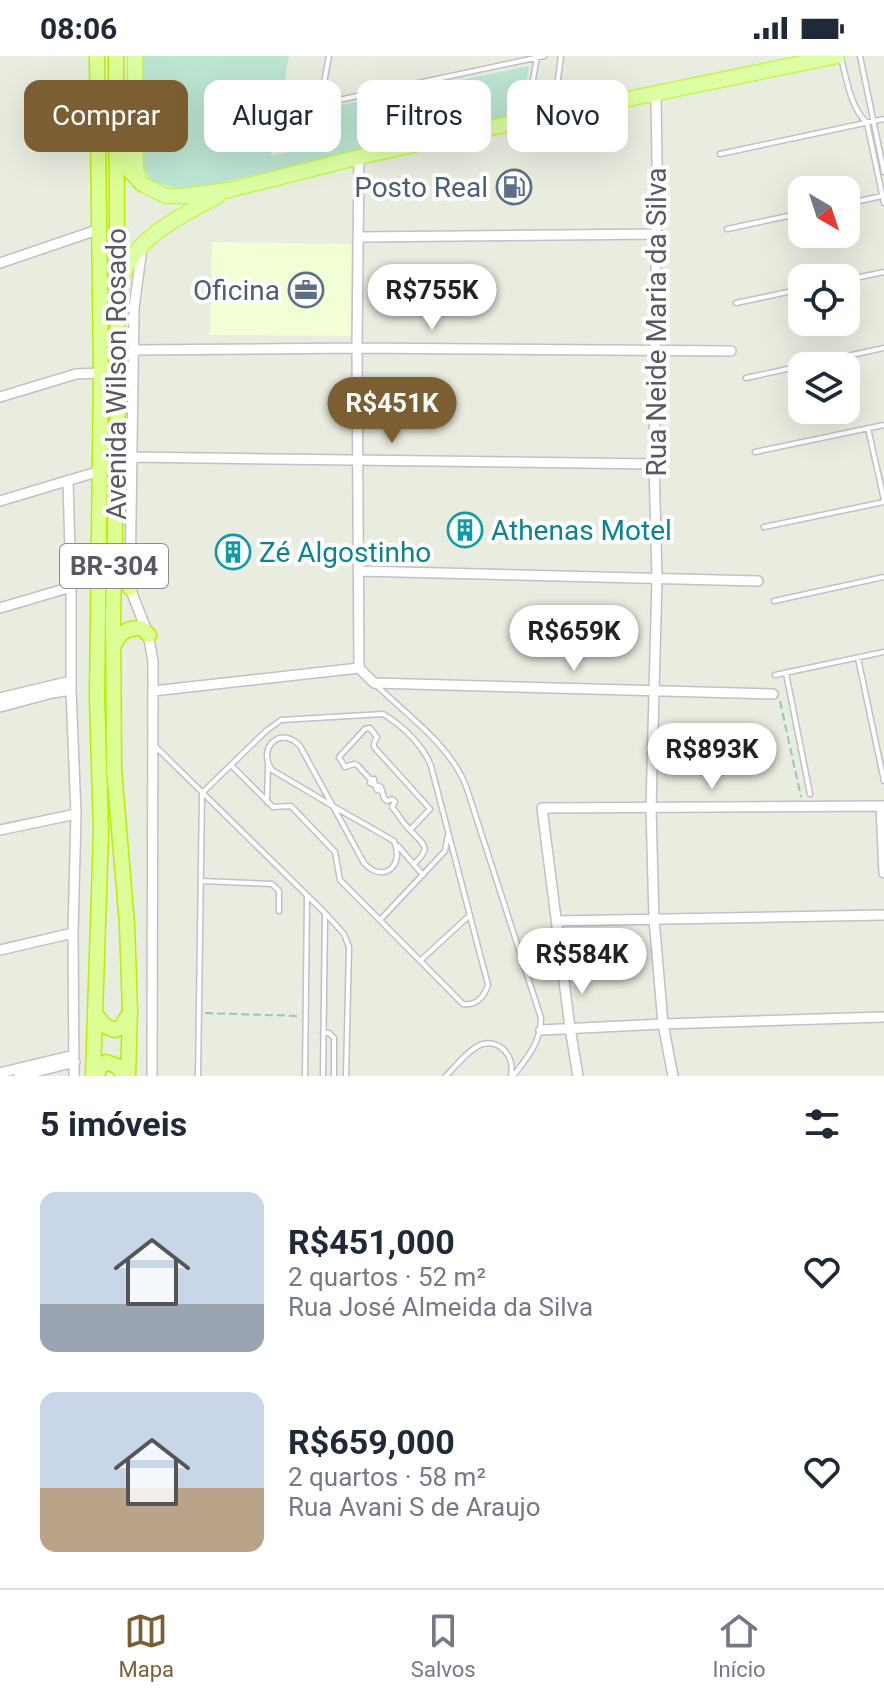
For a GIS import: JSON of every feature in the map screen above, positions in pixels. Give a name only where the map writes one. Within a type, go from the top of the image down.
[{"type":"highway","name":"Avenida Wilson Rosado","points":[[94,1076],[101,832],[97,698],[101,373],[97,56]]},
{"type":"highway","name":"Avenida Wilson Rosado","points":[[116,56],[116,80]]},
{"type":"highway","name":"Avenida Wilson Rosado","points":[[116,152],[118,404],[114,547],[114,770],[127,924],[130,1011],[127,1076]]},
{"type":"highway","points":[[121,152],[130,171],[142,184]]},
{"type":"highway","points":[[114,547],[130,588]]},
{"type":"highway","points":[[113,647],[118,636],[129,629],[141,628],[149,635]]},
{"type":"highway","points":[[96,1015],[105,1026],[115,1030],[121,1027],[130,1011]]},
{"type":"highway","points":[[94,1076],[106,1062],[117,1066],[127,1076]]},
{"type":"main road","points":[[135,56],[136,171],[142,184],[166,196],[229,190],[507,124]]},
{"type":"main road","points":[[628,100],[839,56]]},
{"type":"main road","points":[[117,295],[128,263],[143,244],[178,218],[229,190]]},
{"type":"street","name":"Rua Neide Maria da Silva","points":[[656,95],[654,464],[657,578],[651,808],[654,919],[663,1024],[673,1076]]},
{"type":"street","points":[[359,157],[359,668],[374,683],[773,694]]},
{"type":"street","points":[[0,263],[100,229]]},
{"type":"street","points":[[359,237],[656,234]]},
{"type":"street","points":[[143,244],[134,308],[130,588],[149,635],[153,661],[152,1076]]},
{"type":"street","points":[[133,350],[731,351]]},
{"type":"street","points":[[0,397],[76,374],[101,373]]},
{"type":"street","points":[[131,457],[654,464]]},
{"type":"street","points":[[0,501],[100,471]]},
{"type":"street","points":[[68,480],[76,814],[74,1076]]},
{"type":"street","points":[[360,571],[758,581]]},
{"type":"street","points":[[0,608],[71,587]]},
{"type":"street","points":[[153,691],[359,668]]},
{"type":"street","points":[[0,698],[71,686]]},
{"type":"street","points":[[0,707],[71,686]]},
{"type":"street","points":[[578,1076],[542,808],[883,806],[884,873]]},
{"type":"street","points":[[0,830],[76,814]]},
{"type":"street","points":[[556,921],[884,915]]},
{"type":"street","points":[[0,950],[73,933]]},
{"type":"street","points":[[541,1030],[884,1017]]},
{"type":"street","points":[[0,1073],[74,1059]]},
{"type":"street","points":[[19,1076],[74,1059]]},
{"type":"lane","points":[[324,80],[329,56]]},
{"type":"lane","points":[[341,99],[544,56]]},
{"type":"lane","points":[[558,80],[561,56]]},
{"type":"lane","points":[[839,56],[858,114],[870,122],[884,172]]},
{"type":"lane","points":[[860,56],[884,203]]},
{"type":"lane","points":[[533,80],[537,57]]},
{"type":"lane","points":[[720,154],[884,119]]},
{"type":"lane","points":[[860,201],[883,195]]},
{"type":"lane","points":[[727,229],[788,216]]},
{"type":"lane","points":[[860,277],[884,272]]},
{"type":"lane","points":[[736,303],[788,292]]},
{"type":"lane","points":[[746,378],[884,348]]},
{"type":"lane","points":[[755,452],[884,425]]},
{"type":"lane","points":[[764,527],[884,501],[868,428]]},
{"type":"lane","points":[[774,601],[884,577]]},
{"type":"lane","points":[[775,675],[884,652]]},
{"type":"lane","points":[[858,658],[884,781]]},
{"type":"lane","points":[[786,673],[810,794]]},
{"type":"lane","points":[[374,683],[436,742],[462,777],[541,1018],[541,1030],[531,1053],[512,1076]]},
{"type":"lane","points":[[198,1076],[202,793],[266,731],[281,720],[383,714],[416,742],[428,757],[488,985],[481,998],[474,1003],[463,1004],[340,880],[335,852],[291,806],[273,807],[231,765]]},
{"type":"lane","points":[[410,830],[429,812],[430,807],[374,747],[377,737],[370,728],[365,729],[339,755],[339,760],[345,767],[357,765],[371,784],[382,791],[387,801],[392,799],[395,802],[392,807],[399,814],[400,821],[425,846],[425,854],[414,864]]},
{"type":"lane","points":[[267,802],[268,747],[283,738],[296,741],[370,869],[382,873],[396,863],[398,850],[394,841]]},
{"type":"lane","points":[[154,745],[344,934],[349,947],[346,1076]]},
{"type":"lane","points":[[268,765],[394,841],[423,875]]},
{"type":"lane","points":[[379,921],[445,851],[448,833]]},
{"type":"lane","points":[[201,881],[272,884],[279,891],[279,911]]},
{"type":"lane","points":[[305,1076],[307,896]]},
{"type":"lane","points":[[323,1076],[325,913]]},
{"type":"lane","points":[[420,961],[470,915]]},
{"type":"lane","points":[[323,1033],[329,1033],[334,1038],[334,1076]]},
{"type":"lane","points":[[446,1076],[473,1049],[481,1044],[490,1044],[507,1051],[512,1076]]},
{"type":"path","points":[[199,1013],[305,1016]]},
{"type":"shaded area","points":[[142,56],[289,56],[285,80],[204,80],[204,152],[272,152],[271,156],[288,152],[341,152],[341,105],[357,102],[357,151],[192,189],[152,181],[143,167],[143,152],[188,152],[188,80],[142,80]]},
{"type":"shaded area","points":[[529,66],[527,80],[507,80],[507,116],[491,120],[491,80],[462,80]]},
{"type":"shaded area","name":"Oficina","points":[[212,242],[351,244],[351,336],[210,335]]},
{"type":"place","name":"Posto Real","points":[[514,187]]},
{"type":"place","name":"Oficina","points":[[306,290]]},
{"type":"place","name":"Athenas Motel","points":[[465,530]]},
{"type":"place","name":"Zé Algostinho","points":[[233,552]]}]
